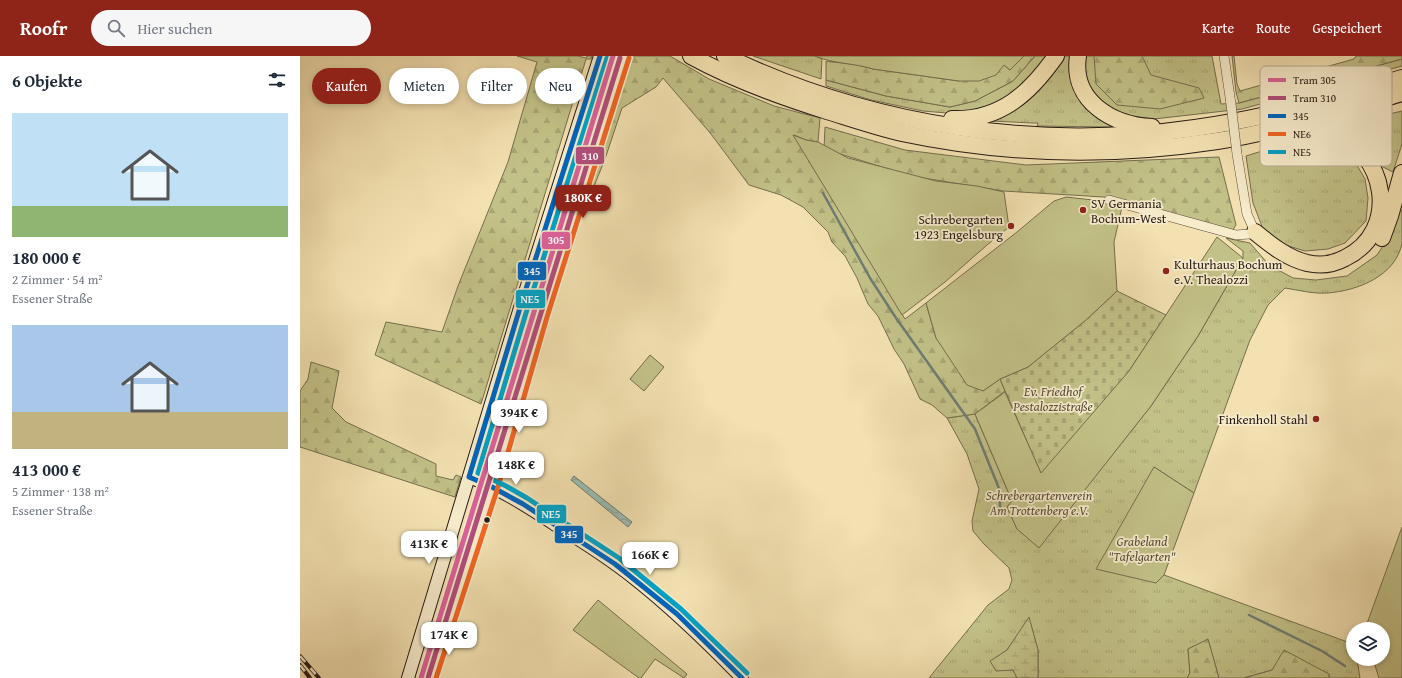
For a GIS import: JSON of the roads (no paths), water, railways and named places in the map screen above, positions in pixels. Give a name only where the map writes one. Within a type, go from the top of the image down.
[{"type":"highway","points":[[691,56],[748,83],[797,102],[847,118],[901,133],[981,146],[1028,150],[1100,151],[1141,149],[1260,135]]},
{"type":"highway","points":[[725,56],[801,88],[868,109],[946,126],[1038,135],[1077,137],[1148,134],[1195,128],[1260,117]]},
{"type":"highway","points":[[868,109],[879,104],[942,118],[964,120],[981,117],[1002,109],[1033,86],[1056,56]]},
{"type":"highway","points":[[1078,56],[1077,66],[1079,81],[1086,95],[1095,106],[1106,114],[1118,120],[1132,124],[1195,128]]},
{"type":"highway","points":[[1392,81],[1402,78]]},
{"type":"highway","points":[[1392,96],[1402,93]]},
{"type":"highway","points":[[1231,138],[1260,132]]},
{"type":"highway","points":[[1255,232],[1285,254],[1308,263],[1330,263],[1342,260],[1353,254],[1363,246],[1373,232],[1378,219],[1381,203],[1380,186],[1372,166]]},
{"type":"highway","points":[[1255,232],[1270,255],[1290,268],[1300,272],[1313,274],[1335,273],[1344,270],[1364,259],[1374,250],[1383,236],[1402,173]]},
{"type":"main road","points":[[408,678],[519,311],[600,56]]},
{"type":"main road","points":[[429,678],[491,486],[540,315],[622,56]]},
{"type":"main road","points":[[469,477],[491,486],[534,510],[591,547],[635,579],[690,627],[742,678]]},
{"type":"street","points":[[1109,200],[1236,234],[1249,234],[1255,232],[1247,214],[1237,154],[1224,56]]},
{"type":"water","points":[[574,476],[632,522],[628,527],[571,480]]},
{"type":"waterway","points":[[823,193],[870,278],[896,318],[975,429],[1000,491],[1000,511]]},
{"type":"waterway","points":[[1249,615],[1322,651],[1345,666]]},
{"type":"railway","points":[[300,656],[319,678]]},
{"type":"railway","points":[[300,665],[310,678]]},
{"type":"tram line","name":"305","points":[[421,678],[613,56]]},
{"type":"tram line","name":"310","points":[[428,678],[620,58]]},
{"type":"place","name":"SV Germania Bochum-West","points":[[1083,210]]},
{"type":"place","name":"Schrebergarten 1923 Engelsburg","points":[[1011,226]]},
{"type":"place","name":"Kulturhaus Bochum e.V. Thealozzi","points":[[1166,271]]},
{"type":"place","name":"Finkenholl Stahl","points":[[1316,419]]},
{"type":"park label","name":"Ev. Friedhof Pestalozzistraße","points":[[1053,398]]},
{"type":"park label","name":"Schrebergartenverein Am Trottenberg e.V.","points":[[1039,502]]},
{"type":"park label","name":"Grabeland \"Tafelgarten\"","points":[[1142,548]]}]
